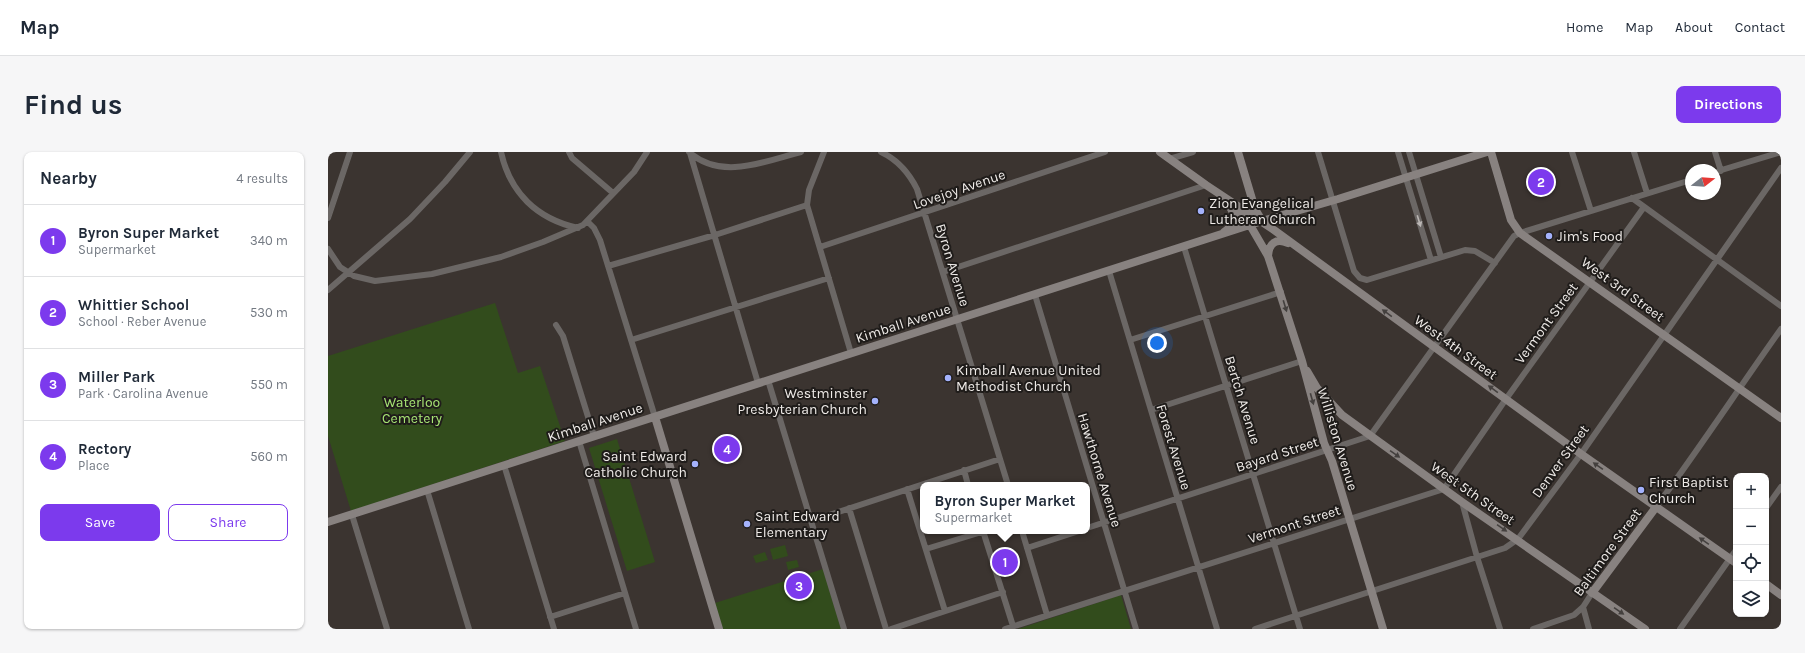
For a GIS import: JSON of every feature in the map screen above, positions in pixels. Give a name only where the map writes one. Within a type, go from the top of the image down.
[{"type":"main road","name":"West 4th Street","points":[[1160,152],[1206,185],[1262,221],[1581,454],[1733,561]]},
{"type":"main road","points":[[1238,152],[1255,209],[1262,221]]},
{"type":"main road","name":"Kimball Avenue","points":[[328,522],[1262,221],[1333,201],[1487,152]]},
{"type":"main road","name":"West 3rd Street","points":[[1491,152],[1511,220],[1520,233],[1781,418]]},
{"type":"main road","name":"Williston Avenue","points":[[1206,185],[1250,225],[1268,256],[1281,292],[1306,380],[1383,629]]},
{"type":"main road","points":[[1216,236],[1228,229],[1234,221],[1234,213],[1227,204]]},
{"type":"main road","points":[[1268,256],[1270,246],[1276,241],[1281,240],[1297,247]]},
{"type":"main road","name":"West 5th Street","points":[[1302,362],[1310,378],[1342,415],[1462,502],[1518,539],[1592,593],[1645,629]]},
{"type":"main road","points":[[655,417],[719,629]]},
{"type":"main road","name":"Baltimore Street","points":[[1592,593],[1656,507]]},
{"type":"main road","points":[[1769,586],[1781,595]]},
{"type":"street","points":[[328,218],[337,185],[350,152]]},
{"type":"street","points":[[328,290],[410,219],[446,182],[470,152]]},
{"type":"street","points":[[501,152],[509,178],[526,201],[550,219],[578,228]]},
{"type":"street","points":[[569,152],[572,158],[613,193]]},
{"type":"street","points":[[328,249],[340,267],[361,279],[375,281],[432,274],[501,257],[578,228],[587,221],[634,172],[647,152]]},
{"type":"street","points":[[690,152],[711,164],[732,168],[801,152]]},
{"type":"street","points":[[690,152],[758,383]]},
{"type":"street","points":[[824,152],[810,184],[807,205],[851,353]]},
{"type":"street","name":"Byron Avenue","points":[[881,152],[904,169],[917,189],[1007,482]]},
{"type":"street","name":"Lovejoy Avenue","points":[[820,247],[1105,152]]},
{"type":"street","points":[[1169,159],[1193,152]]},
{"type":"street","points":[[1318,152],[1354,271],[1360,278],[1367,280],[1441,257],[1471,250],[1495,263]]},
{"type":"street","points":[[1398,152],[1431,260]]},
{"type":"street","points":[[1409,152],[1441,257]]},
{"type":"street","points":[[1572,152],[1590,211]]},
{"type":"street","points":[[1634,152],[1647,193]]},
{"type":"street","points":[[1715,152],[1717,164]]},
{"type":"street","points":[[1721,170],[1781,152]]},
{"type":"street","name":"Denver Street","points":[[1254,629],[1505,548],[1518,539],[1581,454],[1781,168]]},
{"type":"street","points":[[1370,436],[1511,240],[1520,233],[1685,182]]},
{"type":"street","points":[[943,272],[1206,185]]},
{"type":"street","points":[[1632,198],[1781,306]]},
{"type":"street","points":[[608,266],[715,235],[807,205]]},
{"type":"street","name":"Vermont Street","points":[[1005,629],[1444,488],[1644,207]]},
{"type":"street","points":[[587,221],[597,234],[655,417]]},
{"type":"street","name":"Bertch Avenue","points":[[1184,247],[1300,629]]},
{"type":"street","name":"Forest Avenue","points":[[1109,271],[1217,629]]},
{"type":"street","points":[[631,340],[829,278]]},
{"type":"street","points":[[1130,340],[1281,292]]},
{"type":"street","name":"Hawthorne Avenue","points":[[1035,295],[1136,629]]},
{"type":"street","points":[[556,325],[563,336],[594,436]]},
{"type":"street","name":"Baltimore Street","points":[[1656,507],[1684,470],[1739,387],[1781,329]]},
{"type":"street","points":[[1151,410],[1302,362]]},
{"type":"street","points":[[768,380],[844,629]]},
{"type":"street","name":"Bayard Street","points":[[1090,527],[1370,436]]},
{"type":"street","points":[[579,441],[636,629]]},
{"type":"street","points":[[928,482],[1000,459]]},
{"type":"street","points":[[504,465],[554,629]]},
{"type":"street","points":[[964,470],[967,482]]},
{"type":"street","points":[[811,520],[920,485]]},
{"type":"street","points":[[1769,504],[1781,487]]},
{"type":"street","points":[[907,489],[920,530]]},
{"type":"street","points":[[427,490],[469,629]]},
{"type":"street","points":[[1462,502],[1477,557],[1500,629]]},
{"type":"street","points":[[849,508],[886,629]]},
{"type":"street","points":[[352,515],[387,629]]},
{"type":"street","points":[[921,534],[945,611]]},
{"type":"street","points":[[926,549],[974,534]]},
{"type":"street","points":[[985,534],[1013,626]]},
{"type":"street","points":[[1023,534],[1047,616]]},
{"type":"street","points":[[1027,548],[1069,534]]},
{"type":"street","points":[[1680,629],[1733,561]]},
{"type":"street","points":[[891,629],[1003,592]]},
{"type":"street","points":[[550,617],[625,593]]},
{"type":"street","name":"Baltimore Street","points":[[1533,629],[1569,618],[1583,607],[1592,593]]},
{"type":"street","points":[[1583,607],[1589,629]]},
{"type":"green space","name":"Waterloo Cemetery","points":[[495,303],[518,373],[540,366],[565,441],[351,511],[328,436],[328,356]]},
{"type":"green space","points":[[617,439],[655,562],[627,571],[589,448]]},
{"type":"green space","points":[[785,545],[788,556],[773,560],[770,549]]},
{"type":"green space","points":[[765,552],[768,560],[756,563],[753,556]]},
{"type":"green space","points":[[797,560],[799,567],[788,570],[786,562]]},
{"type":"green space","points":[[823,569],[841,629],[723,629],[715,603]]},
{"type":"green space","points":[[1121,595],[1131,629],[1018,629]]},
{"type":"place","name":"Whittier School","points":[[1541,182]]},
{"type":"place","name":"Zion Evangelical Lutheran Church","points":[[1201,211]]},
{"type":"place","name":"Jim's Food","points":[[1549,236]]},
{"type":"place","name":"Kimball Avenue United Methodist Church","points":[[948,378]]},
{"type":"place","name":"Westminster Presbyterian Church","points":[[875,401]]},
{"type":"place","name":"Rectory","points":[[727,449]]},
{"type":"place","name":"Saint Edward Catholic Church","points":[[695,464]]},
{"type":"place","name":"First Baptist Church","points":[[1641,490]]},
{"type":"place","name":"Saint Edward Elementary","points":[[747,524]]},
{"type":"place","name":"Byron Super Market","points":[[1005,562]]},
{"type":"place","name":"Miller Park","points":[[799,586]]}]
